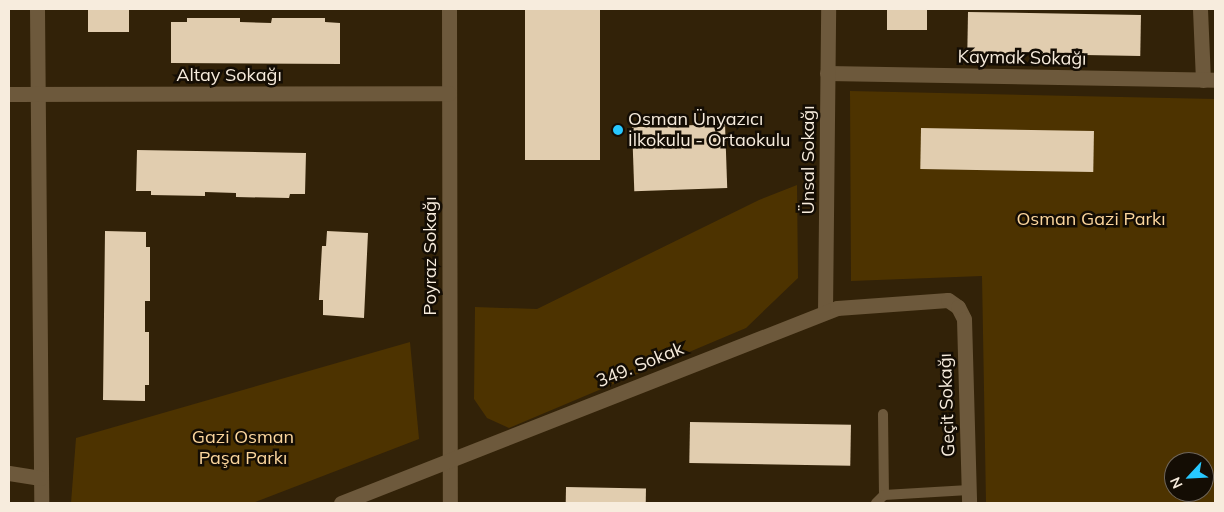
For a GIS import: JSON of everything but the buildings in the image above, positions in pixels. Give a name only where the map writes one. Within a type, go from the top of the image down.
[{"type":"street","points":[[37,9],[41,503]]},
{"type":"street","name":"Poyraz Sokağı","points":[[449,9],[450,503]]},
{"type":"street","name":"Ünsal Sokağı","points":[[826,312],[828,9]]},
{"type":"street","points":[[1200,9],[1209,80]]},
{"type":"street","name":"Kaymak Sokağı","points":[[828,73],[1209,80]]},
{"type":"street","name":"Altay Sokağı","points":[[9,94],[449,93]]},
{"type":"street","name":"349. Sokak","points":[[341,503],[837,308],[948,300],[958,307]]},
{"type":"street","name":"Geçit Sokağı","points":[[958,307],[964,319],[969,497]]},
{"type":"street","points":[[9,473],[41,478]]},
{"type":"lane","points":[[876,503],[884,495],[883,414]]},
{"type":"lane","points":[[884,495],[969,497]]},
{"type":"green space","name":"Osman Gazi Parkı","points":[[850,91],[1215,99],[1215,503],[986,503],[982,276],[851,281]]},
{"type":"green space","points":[[797,185],[798,278],[746,328],[509,428],[487,418],[474,399],[475,307],[537,309],[759,200]]},
{"type":"green space","name":"Gazi Osman Paşa Parkı","points":[[410,342],[419,439],[253,503],[71,503],[76,438]]},
{"type":"place","name":"Osman Ünyazıcı İlkokulu - Ortaokulu","points":[[618,130]]}]
